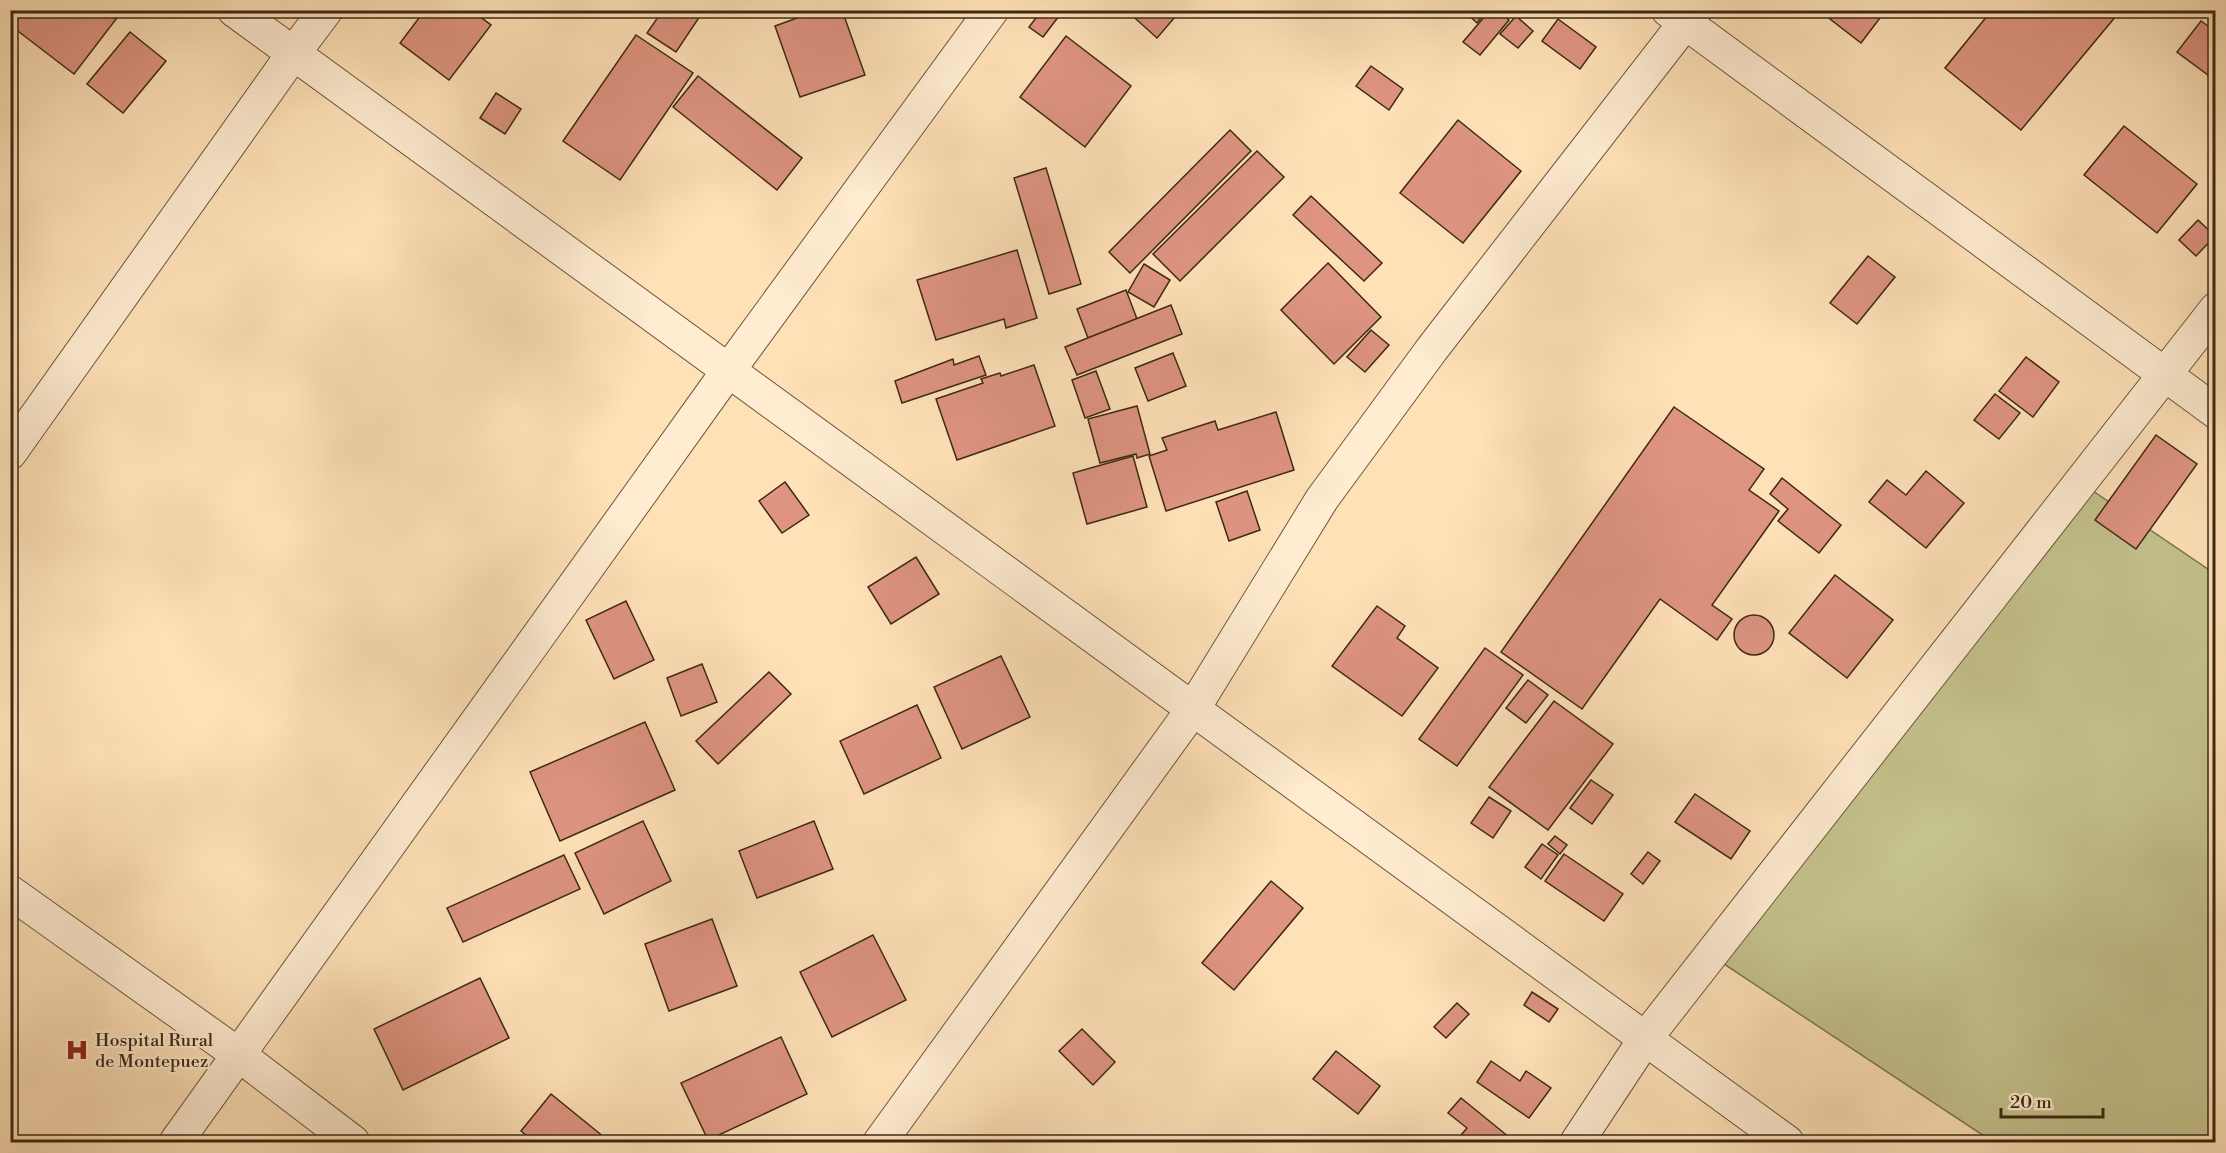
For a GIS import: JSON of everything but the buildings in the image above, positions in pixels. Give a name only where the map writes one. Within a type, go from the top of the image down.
[{"type":"street","points":[[234,10],[1787,1143]]},
{"type":"street","points":[[10,453],[326,10]]},
{"type":"street","points":[[176,1143],[728,370],[992,10]]},
{"type":"street","points":[[880,1143],[1193,709],[1322,499],[1683,15],[2216,412]]},
{"type":"street","points":[[1576,1143],[1645,1039],[2216,309]]},
{"type":"street","points":[[10,892],[239,1055],[353,1143]]},
{"type":"shaded area","points":[[2068,474],[2215,574],[2215,1142],[1993,1142],[1718,960]]},
{"type":"place","name":"Hospital Rural de Montepuez","points":[[77,1050]]}]
